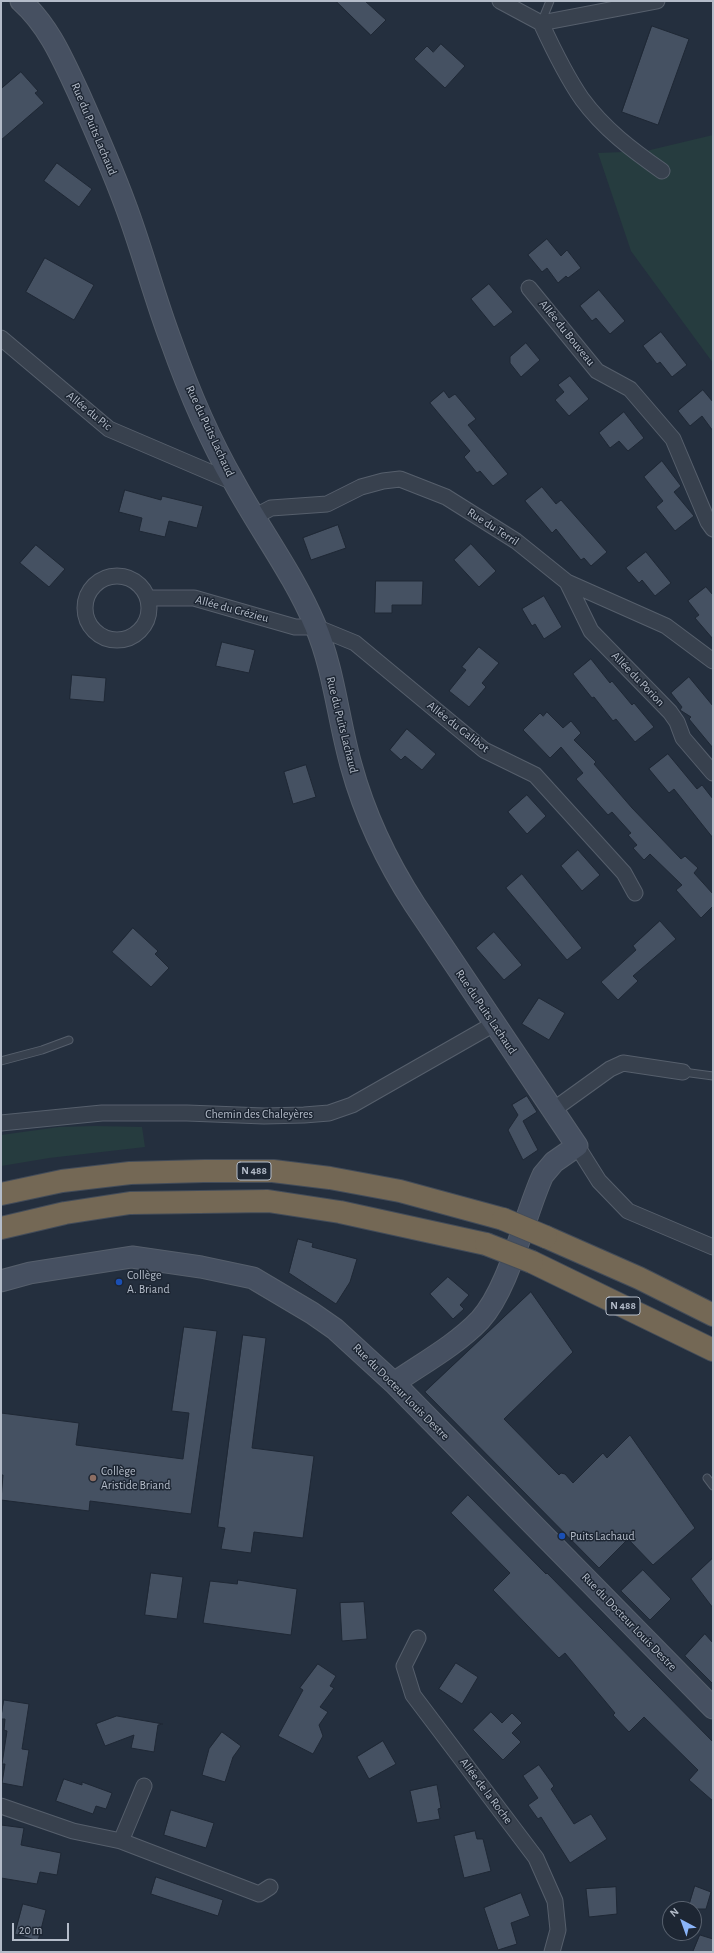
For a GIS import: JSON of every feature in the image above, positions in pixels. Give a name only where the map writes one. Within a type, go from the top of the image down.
[{"type":"highway","name":"N 488","points":[[1,1194],[62,1181],[130,1173],[273,1171],[330,1178],[400,1191],[503,1219],[639,1278],[713,1315]]},
{"type":"highway","name":"N 488","points":[[1,1228],[65,1213],[130,1203],[268,1201],[340,1212],[486,1244],[532,1262],[713,1350]]},
{"type":"street","name":"Rue du Puits Lachaud","points":[[21,1],[31,9],[49,34],[100,141],[125,205],[171,341],[198,410],[233,482],[306,605],[316,627],[325,654],[350,766],[377,837],[394,873],[577,1146]]},
{"type":"street","points":[[500,1],[541,23],[582,99],[609,130],[632,151],[662,171]]},
{"type":"street","points":[[541,23],[657,1]]},
{"type":"street","name":"Allée du Bouveau","points":[[529,288],[597,371],[630,389],[673,439],[708,522],[713,529]]},
{"type":"street","name":"Allée du Pic","points":[[1,338],[109,429],[233,482]]},
{"type":"street","name":"Rue du Terril","points":[[254,517],[271,508],[327,504],[361,487],[383,481],[400,479],[446,497],[516,541],[567,582],[666,626],[713,661]]},
{"type":"street","points":[[117,576],[127,577],[136,582],[143,589],[148,598],[149,609],[146,620],[141,629],[132,636],[122,640],[111,640],[100,636],[92,629],[86,620],[84,609],[90,590],[97,582],[106,578],[117,576]]},
{"type":"street","name":"Allée du Porion","points":[[567,582],[591,630],[670,712],[677,722],[683,738],[713,773]]},
{"type":"street","name":"Allée du Crézieu","points":[[148,598],[194,598],[295,627],[316,627]]},
{"type":"street","name":"Allée du Galibot","points":[[316,627],[355,643],[484,750],[535,775],[624,873],[635,893]]},
{"type":"street","name":"Chemin des Chaleyères","points":[[1,1123],[102,1113],[187,1113],[264,1116],[328,1113],[359,1102],[494,1024]]},
{"type":"street","points":[[553,1110],[610,1069],[623,1063],[684,1072]]},
{"type":"street","points":[[394,1383],[461,1337],[485,1314],[496,1296],[507,1271],[543,1175],[554,1162],[577,1146],[599,1181],[628,1211],[713,1247]]},
{"type":"street","name":"Rue du Docteur Louis Destre","points":[[1,1281],[30,1273],[132,1257],[201,1267],[253,1278],[335,1329],[394,1383],[713,1708]]},
{"type":"street","name":"Allée de la Roche","points":[[418,1638],[404,1666],[414,1695],[536,1858],[555,1901],[558,1930],[552,1952]]},
{"type":"street","points":[[121,1841],[144,1786]]},
{"type":"street","points":[[1,1806],[73,1831],[121,1841],[259,1894],[270,1887]]},
{"type":"lane","points":[[541,23],[550,1]]},
{"type":"lane","points":[[1,1060],[42,1050],[69,1040]]},
{"type":"lane","points":[[684,1072],[713,1076]]},
{"type":"lane","points":[[707,1478],[713,1486]]},
{"type":"green space","points":[[713,135],[713,363],[631,251],[598,153],[646,151]]},
{"type":"green space","points":[[59,1127],[142,1127],[145,1147],[49,1158],[1,1166],[1,1135]]},
{"type":"building","points":[[336,1],[365,1],[386,20],[371,35]]},
{"type":"building","points":[[652,26],[689,39],[658,125],[622,112]]},
{"type":"building","points":[[441,44],[465,66],[445,88],[414,59],[427,46],[433,52]]},
{"type":"building","points":[[21,72],[38,91],[35,93],[44,103],[1,140],[1,89]]},
{"type":"building","points":[[57,163],[92,189],[79,207],[44,181]]},
{"type":"building","points":[[547,239],[561,256],[567,250],[581,268],[568,278],[566,276],[558,283],[547,268],[542,272],[528,255]]},
{"type":"building","points":[[45,258],[94,285],[74,320],[26,292]]},
{"type":"building","points":[[489,284],[513,312],[494,327],[471,299]]},
{"type":"building","points":[[599,290],[625,321],[610,334],[596,318],[592,321],[580,306]]},
{"type":"building","points":[[661,332],[687,365],[672,377],[660,362],[657,364],[643,346]]},
{"type":"building","points":[[526,343],[540,360],[521,377],[510,363],[510,357]]},
{"type":"building","points":[[570,376],[589,399],[569,416],[555,400],[564,392],[558,385]]},
{"type":"building","points":[[703,390],[713,402],[713,431],[702,416],[690,426],[678,411]]},
{"type":"building","points":[[444,391],[449,398],[455,394],[476,419],[468,425],[508,474],[493,486],[480,471],[477,473],[464,457],[470,451],[430,403]]},
{"type":"building","points":[[624,412],[644,438],[628,451],[619,441],[610,448],[599,433]]},
{"type":"building","points":[[662,461],[681,486],[674,492],[694,516],[675,531],[656,507],[663,501],[644,477]]},
{"type":"building","points":[[542,487],[556,504],[561,500],[607,552],[591,566],[584,558],[581,560],[556,529],[552,533],[525,501]]},
{"type":"building","points":[[125,490],[161,500],[162,496],[203,506],[197,528],[169,521],[165,537],[139,531],[142,518],[119,512]]},
{"type":"building","points":[[338,525],[346,548],[311,560],[303,538]]},
{"type":"building","points":[[471,544],[496,571],[479,587],[454,560]]},
{"type":"building","points":[[36,545],[65,569],[49,587],[20,563]]},
{"type":"building","points":[[646,552],[671,583],[655,596],[642,580],[639,583],[626,568]]},
{"type":"building","points":[[376,581],[423,581],[422,605],[392,605],[392,613],[375,613]]},
{"type":"building","points":[[706,587],[713,595],[713,639],[695,618],[699,615],[688,601]]},
{"type":"building","points":[[544,596],[562,627],[544,639],[535,624],[532,626],[522,609]]},
{"type":"building","points":[[222,642],[255,650],[249,673],[216,666]]},
{"type":"building","points":[[479,647],[499,663],[482,683],[486,687],[469,707],[449,691],[466,670],[462,667]]},
{"type":"building","points":[[591,659],[610,683],[612,681],[632,705],[634,703],[654,727],[635,742],[616,719],[613,721],[594,697],[592,698],[573,674]]},
{"type":"building","points":[[72,675],[106,678],[104,702],[70,699]]},
{"type":"building","points":[[689,677],[713,706],[713,748],[689,719],[691,717],[680,710],[682,707],[671,693]]},
{"type":"building","points":[[547,712],[563,728],[571,721],[581,733],[574,740],[596,762],[594,764],[632,808],[681,859],[685,856],[698,868],[694,873],[713,894],[713,906],[701,918],[676,890],[682,885],[650,854],[644,860],[633,848],[637,845],[628,835],[631,833],[612,812],[608,815],[576,779],[583,773],[561,747],[550,758],[523,730],[540,713],[543,716]]},
{"type":"building","points":[[407,729],[436,754],[422,770],[405,756],[401,760],[390,750]]},
{"type":"building","points":[[668,754],[697,789],[702,785],[713,799],[713,838],[674,789],[669,793],[649,769]]},
{"type":"building","points":[[306,765],[316,797],[293,804],[284,772]]},
{"type":"building","points":[[527,795],[546,816],[527,834],[508,812]]},
{"type":"building","points":[[578,850],[600,875],[582,891],[561,866]]},
{"type":"building","points":[[522,874],[582,948],[567,960],[506,888]]},
{"type":"building","points":[[660,921],[676,939],[633,976],[638,981],[618,1000],[601,982],[636,950],[633,946]]},
{"type":"building","points":[[133,928],[158,951],[155,954],[169,968],[151,987],[112,952]]},
{"type":"building","points":[[494,932],[522,965],[504,980],[476,948]]},
{"type":"building","points":[[539,998],[565,1013],[549,1040],[522,1024]]},
{"type":"building","points":[[527,1096],[537,1112],[523,1121],[538,1150],[523,1160],[508,1130],[518,1115],[512,1105]]},
{"type":"building","points":[[298,1239],[313,1243],[312,1247],[357,1259],[350,1282],[336,1304],[289,1273]]},
{"type":"building","points":[[448,1277],[469,1295],[460,1305],[464,1309],[453,1319],[430,1294]]},
{"type":"building","points":[[531,1292],[573,1352],[504,1419],[559,1475],[561,1473],[565,1474],[573,1483],[603,1453],[607,1458],[630,1435],[695,1528],[653,1565],[628,1539],[599,1568],[425,1392]]},
{"type":"building","points":[[184,1327],[217,1331],[191,1514],[90,1501],[89,1511],[1,1500],[3,1475],[1,1475],[1,1413],[79,1423],[76,1445],[183,1459],[189,1413],[172,1411]]},
{"type":"building","points":[[243,1335],[266,1338],[252,1448],[314,1456],[303,1538],[254,1532],[251,1553],[221,1549],[225,1528],[218,1527]]},
{"type":"building","points":[[468,1495],[713,1742],[713,1801],[689,1780],[698,1770],[644,1717],[629,1732],[613,1715],[615,1713],[565,1653],[559,1658],[493,1590],[510,1573],[451,1513]]},
{"type":"building","points":[[713,1558],[713,1608],[691,1579]]},
{"type":"building","points":[[643,1570],[671,1599],[650,1620],[621,1591]]},
{"type":"building","points":[[151,1573],[183,1577],[177,1619],[145,1615]]},
{"type":"building","points":[[238,1580],[297,1589],[291,1635],[203,1623],[210,1581],[237,1584]]},
{"type":"building","points":[[364,1602],[367,1639],[342,1641],[340,1603]]},
{"type":"building","points":[[705,1634],[713,1643],[713,1684],[685,1656]]},
{"type":"building","points":[[456,1663],[478,1677],[462,1704],[439,1689]]},
{"type":"building","points":[[318,1664],[336,1676],[330,1686],[334,1688],[320,1707],[328,1712],[319,1725],[323,1736],[313,1754],[278,1736],[303,1690],[300,1688]]},
{"type":"building","points":[[4,1700],[29,1704],[22,1749],[29,1750],[23,1787],[2,1783],[5,1764],[2,1764],[7,1731],[4,1730],[5,1719],[1,1719]]},
{"type":"building","points":[[491,1712],[502,1723],[512,1713],[522,1723],[512,1733],[521,1742],[503,1760],[473,1730]]},
{"type":"building","points":[[117,1716],[163,1724],[158,1725],[154,1752],[131,1748],[134,1735],[105,1746],[96,1724]]},
{"type":"building","points":[[222,1732],[241,1746],[233,1757],[225,1782],[202,1775],[209,1749]]},
{"type":"building","points":[[383,1741],[396,1764],[369,1779],[357,1757]]},
{"type":"building","points":[[539,1765],[554,1786],[551,1789],[574,1824],[591,1814],[607,1839],[570,1863],[541,1817],[538,1819],[528,1805],[538,1798],[523,1776]]},
{"type":"building","points":[[64,1779],[82,1785],[82,1782],[112,1793],[106,1809],[96,1806],[93,1814],[56,1801]]},
{"type":"building","points":[[437,1785],[441,1808],[438,1809],[440,1819],[417,1823],[410,1791]]},
{"type":"building","points":[[171,1810],[214,1823],[206,1848],[164,1835]]},
{"type":"building","points":[[1,1825],[24,1828],[21,1845],[61,1853],[57,1875],[40,1872],[37,1884],[1,1878]]},
{"type":"building","points":[[475,1831],[477,1839],[483,1839],[491,1871],[464,1878],[454,1836]]},
{"type":"building","points":[[156,1877],[223,1900],[218,1916],[151,1894]]},
{"type":"building","points":[[695,1886],[711,1892],[706,1909],[702,1909],[702,1901],[690,1901]]},
{"type":"building","points":[[616,1887],[617,1914],[589,1917],[586,1889]]},
{"type":"building","points":[[521,1893],[530,1916],[511,1923],[517,1944],[498,1950],[484,1908]]},
{"type":"building","points":[[23,1904],[46,1910],[38,1941],[15,1934]]},
{"type":"building","points":[[702,1936],[713,1939],[713,1952],[693,1952],[698,1941],[702,1941]]},
{"type":"place","name":"Collège A. Briand","points":[[119,1282]]},
{"type":"place","name":"Collège Aristide Briand","points":[[93,1478]]},
{"type":"place","name":"Puits Lachaud","points":[[562,1536]]}]
